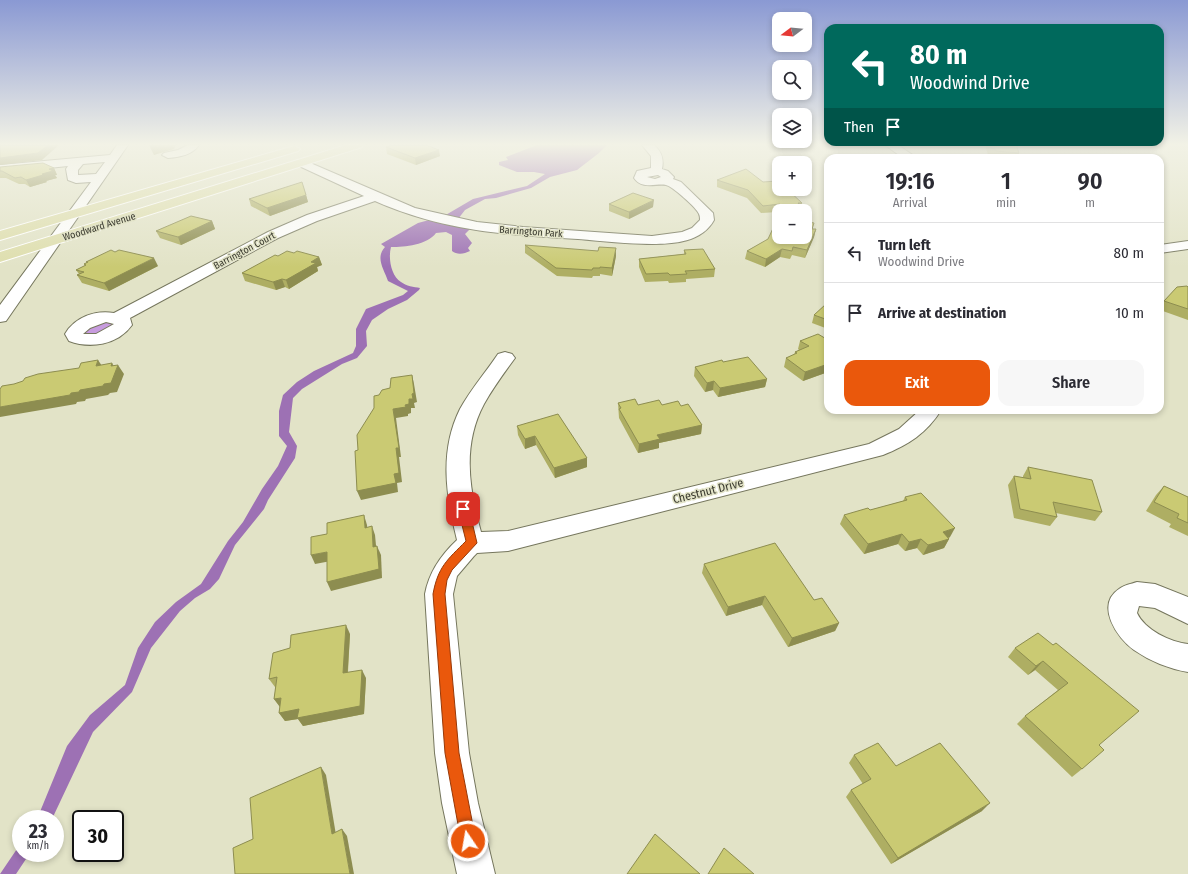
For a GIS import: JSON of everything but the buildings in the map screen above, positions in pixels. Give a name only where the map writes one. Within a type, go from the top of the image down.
[{"type":"main road","name":"Woodward Avenue","points":[[0,236],[170,186]]},
{"type":"main road","name":"Woodward Avenue","points":[[0,257],[228,186]]},
{"type":"street","points":[[0,318],[95,186]]},
{"type":"street","name":"Barrington Park","points":[[353,186],[425,216],[482,227],[516,231],[654,240],[682,237],[699,230],[707,220],[705,211],[678,186]]},
{"type":"street","name":"Barrington Court","points":[[119,317],[273,235],[312,218],[376,196]]},
{"type":"street","points":[[1164,248],[1188,245]]},
{"type":"street","points":[[476,874],[460,803],[452,753],[439,594],[442,580],[448,567],[471,543],[459,483],[458,447],[464,425],[471,409],[505,358]]},
{"type":"street","name":"Chestnut Drive","points":[[471,543],[508,541],[875,450],[908,435],[928,414]]},
{"type":"street","points":[[1187,660],[1172,656],[1145,642],[1126,621],[1123,612],[1124,604],[1128,598],[1136,595],[1147,594],[1172,602],[1188,612]]},
{"type":"shaded area","points":[[527,186],[535,186],[496,198],[485,199],[465,210],[458,219],[471,228],[465,234],[472,243],[468,248],[470,251],[461,254],[452,251],[452,235],[446,232],[436,233],[421,243],[391,247],[390,261],[395,276],[403,283],[420,288],[419,290],[407,300],[388,309],[372,320],[366,331],[367,346],[357,358],[342,364],[302,389],[293,398],[289,432],[297,446],[295,458],[268,500],[264,509],[235,545],[219,579],[210,589],[195,598],[180,611],[151,648],[132,692],[93,732],[56,810],[41,810],[67,746],[90,715],[125,685],[138,648],[155,622],[176,602],[201,584],[228,541],[243,522],[262,489],[278,466],[287,446],[279,436],[279,411],[283,395],[297,382],[314,371],[353,353],[356,346],[356,329],[366,309],[403,295],[408,291],[388,281],[380,259],[382,251],[385,247],[381,244],[418,223],[444,216],[473,199]]},
{"type":"shaded area","points":[[101,322],[111,323],[112,326],[101,333],[86,334],[86,329]]},
{"type":"shaded area","points":[[12,856],[12,862],[24,862],[16,874],[0,874]]},
{"type":"route","points":[[463,509],[471,543],[448,567],[442,580],[439,594],[452,753],[468,841]]}]
